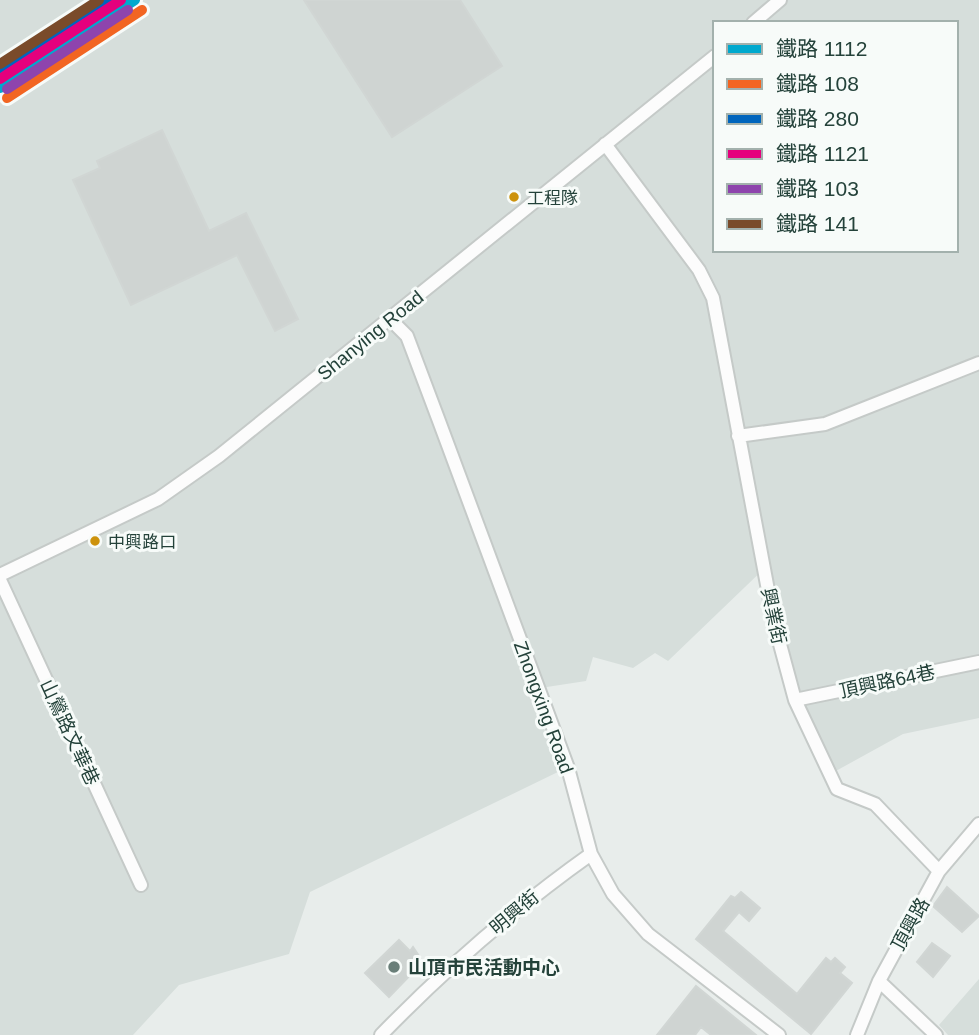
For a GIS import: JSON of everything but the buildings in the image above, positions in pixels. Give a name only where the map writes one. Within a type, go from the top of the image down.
[{"type":"street","points":[[754,21],[765,5],[780,0]]},
{"type":"street","name":"Shanying Road","points":[[0,577],[158,499],[219,456],[713,58]]},
{"type":"street","name":"興業街","points":[[605,144],[699,270],[713,298],[774,622],[794,700],[837,789],[874,804],[939,871]]},
{"type":"street","name":"Zhongxing Road","points":[[390,320],[407,337],[439,421],[568,768],[591,854],[613,894],[648,934],[779,1035]]},
{"type":"street","points":[[738,436],[825,424],[979,363]]},
{"type":"street","name":"山鶯路文華巷","points":[[0,577],[141,885]]},
{"type":"street","name":"頂興路64巷","points":[[794,700],[979,662]]},
{"type":"street","name":"頂興路","points":[[857,1035],[879,981],[939,871],[979,824]]},
{"type":"street","name":"明興街","points":[[381,1035],[432,983],[522,904],[591,854]]},
{"type":"street","points":[[879,981],[936,1035]]},
{"type":"shaded area","points":[[0,0],[979,0],[979,718],[903,734],[834,772],[802,707],[769,564],[668,661],[655,653],[633,668],[593,657],[586,681],[527,690],[562,770],[310,892],[289,954],[179,985],[133,1035],[0,1035]]},
{"type":"shaded area","points":[[979,979],[979,1035],[948,1035],[939,1025]]},
{"type":"rail line","name":"141","points":[[0,64],[99,0]]},
{"type":"rail line","name":"280","points":[[0,73],[113,0]]},
{"type":"rail line","name":"1121","points":[[0,79],[121,0]]},
{"type":"rail line","name":"1112","points":[[0,88],[135,0]]},
{"type":"rail line","name":"103","points":[[7,89],[128,10]]},
{"type":"rail line","name":"108","points":[[7,98],[142,10]]},
{"type":"place","name":"工程隊","points":[[514,197]]},
{"type":"place","name":"中興路口","points":[[95,541]]},
{"type":"place","name":"山頂市民活動中心","points":[[394,967]]}]
